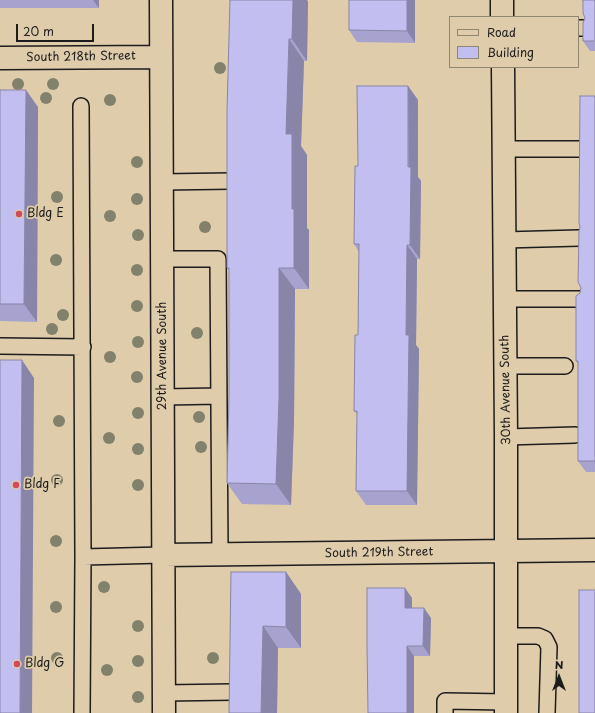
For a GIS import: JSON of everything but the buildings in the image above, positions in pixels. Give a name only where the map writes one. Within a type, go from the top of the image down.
[{"type":"street","name":"29th Avenue South","points":[[162,0],[164,703]]},
{"type":"street","points":[[502,0],[502,16]]},
{"type":"street","name":"South 218th Street","points":[[0,58],[162,57]]},
{"type":"street","name":"30th Avenue South","points":[[503,68],[506,366],[506,707]]},
{"type":"street","name":"South 219th Street","points":[[163,555],[595,550]]},
{"type":"lane","points":[[81,106],[83,347],[82,713]]},
{"type":"lane","points":[[503,150],[579,149]]},
{"type":"lane","points":[[162,182],[231,181]]},
{"type":"lane","points":[[504,240],[579,238]]},
{"type":"lane","points":[[162,259],[218,259],[220,555]]},
{"type":"lane","points":[[505,299],[580,299]]},
{"type":"lane","points":[[0,346],[83,347]]},
{"type":"lane","points":[[506,366],[565,366]]},
{"type":"lane","points":[[163,397],[219,396]]},
{"type":"lane","points":[[506,436],[575,435]]},
{"type":"lane","points":[[83,557],[163,555]]},
{"type":"lane","points":[[507,636],[538,636],[545,640],[549,647],[547,713]]},
{"type":"lane","points":[[164,703],[233,692]]},
{"type":"lane","points":[[445,713],[445,701],[506,707]]},
{"type":"place","name":"Bldg E","points":[[19,214]]},
{"type":"place","name":"Bldg F","points":[[16,485]]},
{"type":"place","name":"Bldg G","points":[[17,664]]}]
